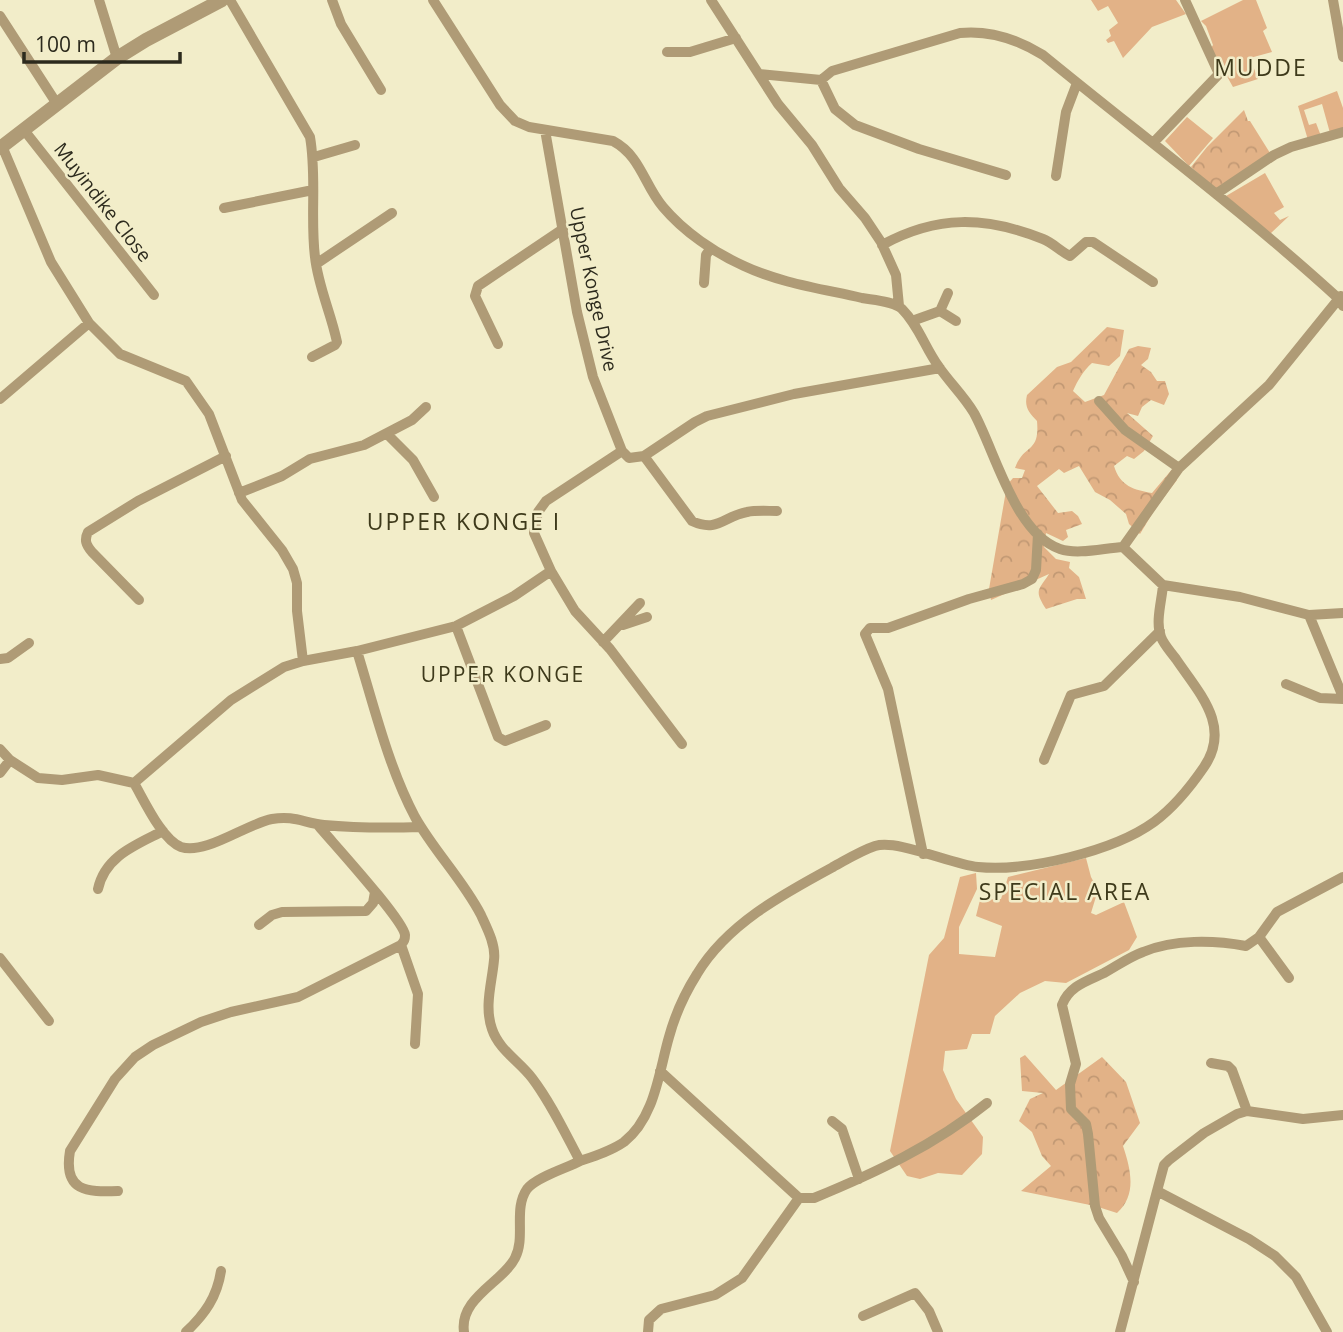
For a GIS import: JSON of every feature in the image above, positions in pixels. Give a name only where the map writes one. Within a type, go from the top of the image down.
[{"type":"street","points":[[99,0],[117,58]]},
{"type":"street","points":[[222,0],[117,58],[1,147],[51,262],[89,323],[120,354],[186,380],[209,414],[239,493],[293,569],[297,583],[297,611],[303,661]]},
{"type":"street","points":[[230,0],[308,130],[314,157],[316,264],[337,342],[312,357]]},
{"type":"street","points":[[332,0],[341,24],[382,90]]},
{"type":"street","points":[[433,0],[500,105],[515,121],[545,130],[613,141],[624,147],[633,155],[662,206],[685,229],[711,248],[745,267],[791,282],[899,306]]},
{"type":"street","points":[[710,0],[778,104],[812,145],[839,188],[865,218],[883,245],[896,275],[899,306],[912,321],[940,368],[965,398],[1023,516],[1046,542],[1061,549],[1123,547],[1163,585],[1240,597],[1310,615],[1343,613]]},
{"type":"street","points":[[1154,142],[1219,74],[1185,0]]},
{"type":"street","points":[[1333,0],[1343,57]]},
{"type":"street","points":[[0,16],[57,104]]},
{"type":"street","points":[[759,74],[821,80],[832,71],[960,33],[979,31],[1026,44],[1154,142],[1342,300],[1269,385],[1180,468],[1123,547]]},
{"type":"street","points":[[667,52],[690,52],[736,38]]},
{"type":"street","points":[[821,80],[835,109],[855,125],[919,149],[1006,175]]},
{"type":"street","points":[[1056,176],[1066,112],[1077,83]]},
{"type":"street","name":"Muyindike Close","points":[[24,130],[154,296]]},
{"type":"street","name":"Upper Konge Drive","points":[[545,130],[578,312],[593,377],[622,451]]},
{"type":"street","points":[[1216,194],[1274,155],[1343,131]]},
{"type":"street","points":[[314,157],[355,145]]},
{"type":"street","points":[[224,208],[313,190]]},
{"type":"street","points":[[316,264],[392,212]]},
{"type":"street","points":[[883,245],[899,236],[944,221],[974,222],[1042,238],[1070,256],[1089,241],[1093,242],[1153,282]]},
{"type":"street","points":[[498,344],[475,296],[478,286],[562,229]]},
{"type":"street","points":[[704,283],[706,256],[711,248]]},
{"type":"street","points":[[912,321],[940,311],[948,293]]},
{"type":"street","points":[[940,311],[956,321]]},
{"type":"street","points":[[0,399],[89,323]]},
{"type":"street","points":[[681,744],[603,642],[575,611],[551,571],[534,533],[538,512],[546,501],[622,451],[629,458],[644,456],[707,416],[794,394],[940,368]]},
{"type":"street","points":[[1099,401],[1125,430],[1180,468]]},
{"type":"street","points":[[239,493],[282,476],[310,459],[364,445],[387,435],[412,420],[426,407]]},
{"type":"street","points":[[387,435],[413,460],[434,497]]},
{"type":"street","points":[[139,600],[86,545],[88,532],[138,501],[226,456]]},
{"type":"street","points":[[644,456],[692,522],[707,527],[745,512],[777,511]]},
{"type":"street","points":[[923,854],[888,690],[865,634],[870,628],[888,628],[1032,579],[1036,570],[1038,534]]},
{"type":"street","points":[[134,783],[230,700],[266,677],[303,661],[357,651],[456,626],[514,596],[551,571]]},
{"type":"street","points":[[464,1332],[463,1322],[470,1307],[516,1256],[520,1209],[528,1187],[627,1139],[649,1106],[676,1017],[696,974],[733,932],[778,898],[876,846],[897,845],[978,867],[1017,867],[1051,861],[1116,842],[1155,821],[1168,810],[1203,769],[1214,751],[1217,736],[1210,713],[1198,691],[1163,641],[1160,631],[1163,585]]},
{"type":"street","points":[[603,642],[640,603]]},
{"type":"street","points":[[1286,684],[1320,698],[1343,698],[1310,615]]},
{"type":"street","points":[[617,627],[646,617]]},
{"type":"street","points":[[456,626],[498,737],[505,741],[546,725]]},
{"type":"street","points":[[1044,760],[1071,695],[1104,686],[1160,631]]},
{"type":"street","points":[[0,659],[8,658],[29,643]]},
{"type":"street","points":[[357,651],[397,775],[421,827],[463,885],[481,915],[492,942],[494,960],[489,985],[489,1014],[493,1033],[538,1086],[580,1161]]},
{"type":"street","points":[[0,749],[30,775],[50,780],[98,775],[134,783],[163,831],[174,844],[184,848],[206,845],[269,819],[295,817],[317,824],[421,827]]},
{"type":"street","points":[[0,772],[10,760]]},
{"type":"street","points":[[118,1191],[90,1192],[82,1189],[74,1180],[69,1161],[70,1151],[115,1079],[135,1057],[201,1022],[231,1012],[298,997],[401,945],[404,932],[375,892],[317,824]]},
{"type":"street","points":[[98,889],[100,878],[114,860],[128,849],[163,831]]},
{"type":"street","points":[[1134,1282],[1099,1218],[1095,1206],[1086,1124],[1071,1109],[1070,1084],[1076,1064],[1062,1005],[1065,998],[1076,986],[1156,947],[1178,943],[1227,943],[1246,946],[1259,937],[1277,912],[1343,877]]},
{"type":"street","points":[[259,925],[272,915],[282,912],[366,911],[373,903],[375,892]]},
{"type":"street","points":[[1259,937],[1289,978]]},
{"type":"street","points":[[401,945],[418,994],[415,1044]]},
{"type":"street","points":[[0,957],[49,1021]]},
{"type":"street","points":[[1211,1063],[1228,1066],[1232,1070],[1247,1111]]},
{"type":"street","points":[[660,1071],[753,1159],[799,1198],[814,1198],[899,1160],[945,1133],[986,1103]]},
{"type":"street","points":[[1120,1332],[1164,1165],[1168,1160],[1222,1121],[1247,1111],[1303,1119],[1343,1115]]},
{"type":"street","points":[[832,1121],[842,1129],[859,1179]]},
{"type":"street","points":[[1157,1191],[1249,1239],[1275,1256],[1296,1277],[1327,1332]]},
{"type":"street","points":[[648,1332],[649,1320],[661,1309],[715,1295],[742,1279],[799,1198]]},
{"type":"street","points":[[186,1332],[209,1307],[217,1290],[221,1271]]},
{"type":"street","points":[[863,1316],[915,1293],[929,1311],[938,1332]]},
{"type":"green space","points":[[1091,0],[1176,0],[1186,14],[1152,27],[1123,58],[1114,41],[1108,43],[1106,40],[1111,36],[1109,30],[1118,23],[1108,6],[1098,11]]},
{"type":"green space","points":[[1243,0],[1256,0],[1267,28],[1263,31],[1272,52],[1250,58],[1258,79],[1233,87],[1211,48],[1213,45],[1206,26],[1201,21]]},
{"type":"green space","points":[[1337,91],[1343,108],[1343,128],[1330,133],[1322,104],[1304,110],[1309,125],[1316,123],[1321,136],[1308,140],[1298,106]]},
{"type":"green space","points":[[1244,110],[1248,121],[1270,153],[1217,190],[1191,167]]},
{"type":"green space","points":[[1187,117],[1213,138],[1189,166],[1165,141]]},
{"type":"green space","points":[[1265,173],[1284,207],[1274,213],[1280,220],[1289,216],[1270,234],[1226,196]]},
{"type":"green space","points":[[1107,327],[1124,330],[1120,356],[1109,366],[1092,363],[1073,391],[1085,402],[1104,395],[1129,349],[1138,346],[1151,348],[1148,359],[1141,365],[1151,372],[1157,381],[1165,381],[1169,394],[1164,405],[1151,400],[1142,407],[1138,416],[1127,413],[1153,436],[1144,451],[1134,459],[1127,456],[1114,466],[1124,483],[1145,492],[1152,493],[1174,467],[1177,480],[1140,534],[1129,524],[1126,514],[1110,500],[1095,492],[1079,466],[1064,473],[1059,469],[1037,486],[1058,513],[1072,511],[1082,524],[1066,530],[1068,537],[1063,541],[1046,533],[1044,547],[1056,559],[1070,562],[1069,568],[1079,577],[1086,599],[1077,599],[1046,609],[1039,591],[1049,574],[991,600],[989,589],[1007,485],[1013,478],[1022,478],[1025,470],[1015,468],[1036,439],[1037,421],[1028,410],[1027,395],[1057,367],[1071,362]]},
{"type":"green space","points":[[1086,858],[1098,890],[1091,913],[1096,915],[1124,902],[1137,937],[1129,950],[1066,983],[1045,981],[1020,993],[995,1016],[990,1034],[972,1034],[967,1049],[945,1051],[943,1070],[956,1099],[983,1137],[982,1154],[962,1175],[938,1173],[920,1179],[907,1176],[890,1151],[929,955],[944,938],[960,877],[976,873],[977,889],[959,927],[959,954],[995,957],[1002,926],[976,916],[980,900],[1001,899],[1008,877]]},
{"type":"green space","points":[[1025,1055],[1056,1090],[1102,1057],[1126,1082],[1140,1123],[1123,1146],[1131,1182],[1128,1198],[1117,1213],[1021,1191],[1051,1166],[1042,1156],[1032,1132],[1019,1121],[1030,1099],[1043,1093],[1022,1091],[1020,1058]]},
{"type":"district","name":"MUDDE","points":[[1261,67]]},
{"type":"district","name":"UPPER KONGE I","points":[[464,521]]},
{"type":"district","name":"UPPER KONGE","points":[[503,674]]},
{"type":"district","name":"SPECIAL AREA","points":[[1065,891]]}]
